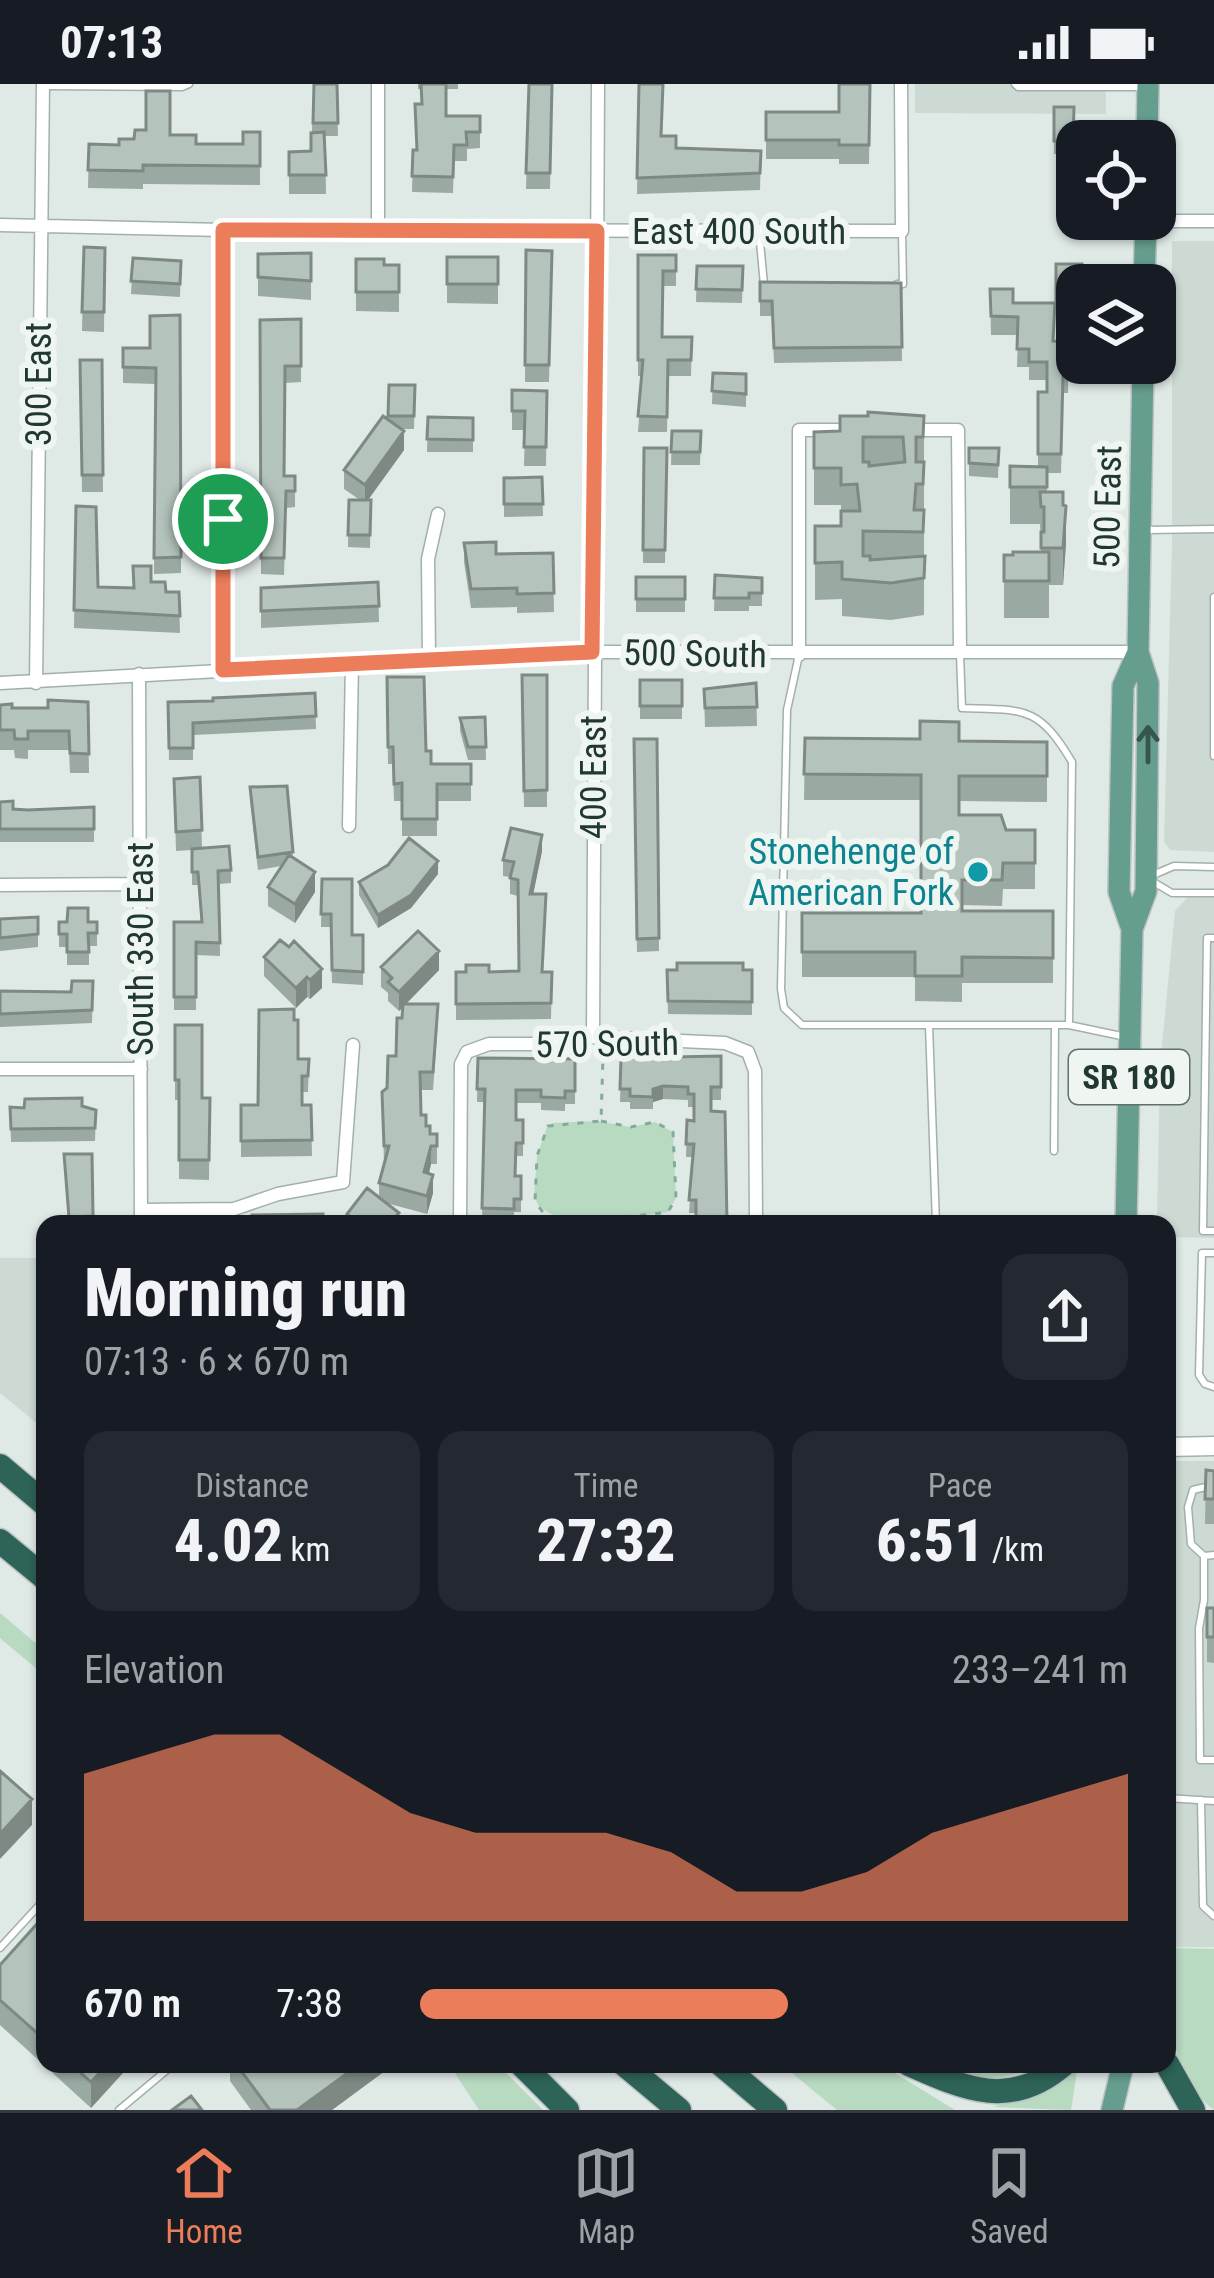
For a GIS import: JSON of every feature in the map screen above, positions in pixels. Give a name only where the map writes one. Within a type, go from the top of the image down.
[{"type":"highway","points":[[0,1466],[36,1496]]},
{"type":"highway","points":[[0,1541],[36,1571]]},
{"type":"highway","points":[[530,2073],[567,2110]]},
{"type":"highway","points":[[635,2073],[679,2110]]},
{"type":"highway","points":[[732,2073],[775,2110]]},
{"type":"highway","points":[[922,2073],[978,2110]]},
{"type":"highway","points":[[928,2073],[964,2089],[999,2093],[1028,2088],[1050,2073]]},
{"type":"highway","points":[[1172,2073],[1193,2110]]},
{"type":"main road","points":[[1147,120],[1148,86]]},
{"type":"main road","name":"500 East","points":[[1126,1215],[1132,929],[1147,878],[1148,683],[1138,652],[1142,384]]},
{"type":"main road","name":"500 East","points":[[1132,929],[1119,892],[1123,686],[1138,652]]},
{"type":"main road","points":[[1109,2073],[1115,2107]]},
{"type":"main road","points":[[1115,2107],[1121,2073]]},
{"type":"street","points":[[378,84],[378,230]]},
{"type":"street","name":"400 East","points":[[593,1037],[598,84]]},
{"type":"street","points":[[901,84],[902,231]]},
{"type":"street","name":"300 East","points":[[36,683],[43,85]]},
{"type":"street","points":[[1176,220],[1214,220]]},
{"type":"street","name":"East 400 South","points":[[0,225],[902,231]]},
{"type":"street","points":[[223,230],[223,670]]},
{"type":"street","points":[[799,655],[800,430],[868,430]]},
{"type":"street","points":[[890,430],[958,430],[960,653]]},
{"type":"street","points":[[429,659],[428,559],[438,514]]},
{"type":"street","name":"500 South","points":[[0,683],[592,652],[1138,652]]},
{"type":"street","points":[[350,826],[352,663]]},
{"type":"street","name":"South 330 East","points":[[139,674],[141,1215]]},
{"type":"street","points":[[0,885],[140,884]]},
{"type":"street","name":"570 South","points":[[460,1215],[461,1064],[467,1052],[489,1044],[552,1044],[593,1037],[725,1042],[748,1052],[755,1071],[756,1215]]},
{"type":"street","points":[[164,1215],[234,1209],[278,1193],[343,1182],[353,1045]]},
{"type":"street","points":[[0,1069],[141,1069]]},
{"type":"street","points":[[1176,1447],[1214,1446]]},
{"type":"lane","points":[[43,85],[189,84]]},
{"type":"lane","points":[[1015,84],[1148,86]]},
{"type":"lane","points":[[760,231],[761,286],[785,285]]},
{"type":"lane","points":[[879,284],[903,284],[902,231]]},
{"type":"lane","points":[[1139,530],[1214,529]]},
{"type":"lane","points":[[1214,597],[1214,756]]},
{"type":"lane","points":[[960,653],[962,708],[1022,710],[1052,728],[1072,762],[1069,1025]]},
{"type":"lane","points":[[799,655],[787,710],[784,1008],[802,1025],[1069,1025],[1130,1038]]},
{"type":"lane","points":[[1119,878],[1147,878],[1174,866],[1214,867]]},
{"type":"lane","points":[[1147,878],[1172,893],[1214,893]]},
{"type":"lane","points":[[1214,938],[1207,938],[1210,1081],[1204,1216],[1204,1231],[1214,1232]]},
{"type":"lane","points":[[929,1025],[936,1215]]},
{"type":"lane","points":[[1054,1151],[1055,1025]]},
{"type":"lane","points":[[1204,1216],[1214,1211]]},
{"type":"lane","points":[[1204,1216],[1214,1221]]},
{"type":"lane","points":[[1214,1253],[1202,1253],[1199,1375],[1214,1387]]},
{"type":"lane","points":[[1214,1485],[1193,1490],[1188,1507],[1191,1544],[1204,1556],[1214,1556]]},
{"type":"lane","points":[[1204,1556],[1200,1760],[1214,1760]]},
{"type":"lane","points":[[1204,1600],[1214,1600]]},
{"type":"lane","points":[[1200,1693],[1214,1693]]},
{"type":"lane","points":[[1176,1799],[1214,1801]]},
{"type":"lane","points":[[1201,1800],[1203,1906],[1214,1916]]},
{"type":"lane","points":[[0,1948],[36,1909]]},
{"type":"lane","points":[[119,2110],[163,2073]]},
{"type":"path","points":[[601,1121],[603,1057]]},
{"type":"path","points":[[552,1215],[540,1209],[534,1192],[538,1147],[545,1129],[551,1124],[601,1121],[631,1127],[655,1122],[673,1132],[676,1198],[668,1212],[645,1215]]},
{"type":"shaded area","points":[[915,84],[1106,84],[1106,114],[915,113]]},
{"type":"shaded area","points":[[1172,241],[1214,241],[1214,852],[1170,850],[1164,842],[1172,384],[1176,384],[1176,264],[1172,264]]},
{"type":"shaded area","points":[[1189,896],[1214,897],[1214,1238],[1176,1237],[1176,1215],[1157,1215],[1160,1066],[1175,911]]},
{"type":"shaded area","points":[[0,1258],[36,1258],[36,1423],[0,1393]]},
{"type":"shaded area","points":[[1176,1461],[1214,1461],[1214,1947],[1176,1947]]},
{"type":"green space","points":[[597,1121],[631,1127],[655,1122],[673,1132],[676,1198],[668,1212],[553,1215],[539,1207],[534,1195],[537,1156],[547,1127]]},
{"type":"green space","points":[[0,1613],[36,1643],[36,1668],[0,1638]]},
{"type":"green space","points":[[1176,1948],[1214,1949],[1214,2110],[1198,2094],[1178,2057]]},
{"type":"green space","points":[[455,2073],[506,2073],[543,2110],[479,2110]]},
{"type":"green space","points":[[792,2073],[895,2073],[955,2110],[837,2110]]},
{"type":"green space","points":[[962,2073],[1019,2073],[990,2078]]},
{"type":"green space","points":[[1066,2073],[1077,2073],[1071,2110],[993,2107],[1047,2090]]},
{"type":"building","points":[[314,84],[337,84],[338,123],[313,123]]},
{"type":"building","points":[[421,84],[446,84],[446,116],[480,116],[480,132],[466,132],[467,145],[454,145],[453,177],[412,176],[413,150],[417,150],[415,104],[422,104]]},
{"type":"building","points":[[529,84],[552,84],[550,173],[526,173]]},
{"type":"building","points":[[639,84],[663,84],[661,136],[676,136],[676,148],[761,151],[760,173],[637,178]]},
{"type":"building","points":[[839,84],[870,84],[869,145],[766,140],[766,112],[839,112]]},
{"type":"building","points":[[146,91],[170,91],[170,135],[196,135],[196,144],[243,144],[243,132],[260,132],[260,166],[143,165],[143,171],[88,170],[89,144],[119,145],[119,139],[134,139],[135,130],[146,130]]},
{"type":"building","points":[[1054,107],[1074,107],[1074,120],[1056,120],[1054,141]]},
{"type":"building","points":[[324,132],[326,175],[289,175],[289,152],[311,151],[311,133]]},
{"type":"building","points":[[84,247],[105,248],[104,312],[82,312]]},
{"type":"building","points":[[526,250],[552,251],[549,365],[525,365]]},
{"type":"building","points":[[311,253],[311,281],[258,277],[258,254]]},
{"type":"building","points":[[638,255],[676,255],[676,271],[663,271],[662,337],[692,337],[691,360],[668,360],[667,417],[638,416],[643,360],[638,360]]},
{"type":"building","points":[[447,257],[498,257],[498,284],[447,284]]},
{"type":"building","points":[[133,258],[181,261],[180,284],[131,281]]},
{"type":"building","points":[[356,259],[384,259],[384,265],[399,265],[399,292],[356,292]]},
{"type":"building","points":[[697,266],[743,266],[742,290],[696,289]]},
{"type":"building","points":[[760,282],[901,283],[902,347],[774,348],[772,301],[760,301]]},
{"type":"building","points":[[990,289],[1013,289],[1013,303],[1055,303],[1056,384],[1063,384],[1061,454],[1038,454],[1038,392],[1047,392],[1047,362],[1029,362],[1029,349],[1017,349],[1018,317],[991,316]]},
{"type":"building","points":[[180,315],[181,557],[154,558],[156,368],[123,367],[123,348],[150,348],[150,316]]},
{"type":"building","points":[[301,319],[301,366],[285,366],[284,476],[295,476],[295,491],[286,491],[284,558],[261,558],[260,320]]},
{"type":"building","points":[[80,360],[102,360],[103,475],[82,475]]},
{"type":"building","points":[[713,373],[746,374],[746,394],[712,391]]},
{"type":"building","points":[[389,385],[415,385],[414,416],[388,416]]},
{"type":"building","points":[[512,390],[547,391],[546,447],[524,447],[525,411],[512,411]]},
{"type":"building","points":[[868,412],[924,416],[923,437],[916,437],[916,462],[924,462],[923,484],[916,484],[914,510],[924,510],[923,532],[863,531],[863,556],[870,560],[925,556],[924,578],[891,583],[842,579],[842,562],[815,563],[815,526],[841,526],[841,511],[860,511],[857,484],[841,485],[841,468],[814,468],[814,432],[840,431],[840,416],[868,416]],"holes":[[[863,437],[903,437],[905,462],[869,466],[863,462]]]},
{"type":"building","points":[[383,416],[404,431],[365,485],[344,470]]},
{"type":"building","points":[[428,417],[473,418],[473,440],[427,439]]},
{"type":"building","points":[[672,431],[701,431],[700,452],[671,452]]},
{"type":"building","points":[[644,448],[667,448],[665,550],[643,550]]},
{"type":"building","points":[[969,448],[999,448],[998,465],[969,463]]},
{"type":"building","points":[[1010,466],[1047,467],[1047,487],[1010,487]]},
{"type":"building","points":[[542,477],[543,504],[504,504],[504,478]]},
{"type":"building","points":[[1040,492],[1063,492],[1063,548],[1041,548],[1044,507]]},
{"type":"building","points":[[349,500],[371,500],[370,535],[348,535]]},
{"type":"building","points":[[76,506],[96,507],[98,587],[134,588],[133,566],[151,566],[151,582],[165,582],[166,592],[179,592],[180,616],[74,610]]},
{"type":"building","points":[[496,542],[496,554],[553,553],[554,593],[471,589],[464,543]]},
{"type":"building","points":[[1049,552],[1049,581],[1004,581],[1004,555]]},
{"type":"building","points":[[715,575],[762,578],[762,593],[749,593],[749,598],[714,598]]},
{"type":"building","points":[[636,577],[685,577],[685,599],[636,599]]},
{"type":"building","points":[[378,582],[379,606],[261,611],[261,588]]},
{"type":"building","points":[[522,675],[547,675],[547,790],[524,791]]},
{"type":"building","points":[[387,677],[424,677],[426,751],[431,751],[431,764],[471,764],[471,784],[437,784],[437,819],[402,819],[402,783],[394,784],[393,747],[388,747]]},
{"type":"building","points":[[640,680],[682,680],[682,706],[640,706]]},
{"type":"building","points":[[756,683],[757,707],[705,708],[704,689]]},
{"type":"building","points":[[315,693],[316,716],[193,723],[193,748],[169,748],[168,702]]},
{"type":"building","points":[[48,700],[88,702],[89,754],[70,753],[69,731],[28,731],[28,739],[15,739],[14,730],[0,730],[0,705],[48,708]]},
{"type":"building","points":[[485,717],[486,747],[468,747],[460,718]]},
{"type":"building","points":[[920,721],[959,722],[959,741],[1047,742],[1047,776],[959,776],[959,815],[1001,815],[1006,830],[1035,830],[1035,863],[1003,863],[1002,880],[962,880],[962,911],[1053,911],[1053,958],[962,957],[962,976],[915,976],[915,952],[802,952],[802,913],[921,913],[921,775],[804,774],[805,738],[920,739]]},
{"type":"building","points":[[634,739],[657,739],[659,938],[637,939]]},
{"type":"building","points":[[200,777],[202,830],[176,832],[174,779]]},
{"type":"building","points":[[287,786],[293,852],[258,857],[250,787]]},
{"type":"building","points":[[13,801],[13,809],[94,807],[94,829],[0,829],[0,802]]},
{"type":"building","points":[[511,828],[542,835],[530,894],[546,894],[542,972],[552,972],[551,1003],[456,1004],[456,972],[466,972],[466,965],[489,965],[489,972],[519,971],[518,880],[510,878],[514,862],[503,860]]},
{"type":"building","points":[[409,838],[438,861],[411,895],[378,915],[359,882],[388,865]]},
{"type":"building","points":[[229,846],[231,870],[218,871],[220,943],[196,942],[196,997],[174,997],[174,922],[202,922],[192,849]]},
{"type":"building","points":[[289,855],[315,872],[295,904],[268,887]]},
{"type":"building","points":[[322,879],[352,879],[352,935],[363,935],[363,972],[332,970],[331,914],[321,914]]},
{"type":"building","points":[[68,908],[88,908],[88,922],[97,922],[97,933],[88,933],[89,952],[67,952],[67,934],[59,934],[59,922],[67,922]]},
{"type":"building","points":[[38,917],[38,934],[0,938],[0,919]]},
{"type":"building","points":[[418,931],[439,951],[399,992],[381,967]]},
{"type":"building","points":[[280,940],[289,947],[294,941],[322,969],[296,988],[264,957]]},
{"type":"building","points":[[677,963],[743,963],[743,970],[752,970],[752,1002],[668,1001],[667,970],[677,970]]},
{"type":"building","points":[[72,981],[93,981],[92,1010],[0,1014],[0,991],[71,992]]},
{"type":"building","points":[[403,1004],[438,1004],[433,1072],[420,1072],[421,1115],[426,1115],[430,1134],[437,1134],[437,1146],[431,1146],[424,1172],[433,1175],[427,1196],[379,1183],[389,1146],[384,1146],[382,1092],[387,1088],[388,1056],[396,1056],[397,1018],[402,1018]]},
{"type":"building","points":[[294,1009],[298,1059],[309,1059],[308,1076],[302,1076],[302,1105],[311,1105],[312,1140],[241,1141],[241,1105],[258,1105],[259,1010]]},
{"type":"building","points":[[175,1025],[202,1025],[202,1098],[210,1098],[209,1160],[179,1160]]},
{"type":"building","points":[[721,1056],[721,1087],[711,1087],[711,1111],[725,1112],[727,1215],[696,1215],[696,1200],[689,1200],[694,1144],[686,1144],[687,1120],[694,1121],[694,1094],[688,1094],[688,1087],[663,1086],[653,1089],[653,1097],[630,1096],[630,1089],[620,1089],[621,1058]]},
{"type":"building","points":[[478,1058],[575,1059],[575,1091],[565,1091],[565,1098],[541,1097],[541,1090],[516,1090],[516,1120],[523,1120],[523,1143],[516,1143],[515,1176],[521,1176],[521,1199],[514,1199],[514,1209],[482,1208],[485,1089],[477,1089]]},
{"type":"building","points":[[82,1098],[82,1106],[96,1110],[95,1128],[11,1129],[10,1107],[24,1108],[25,1099]]},
{"type":"building","points":[[64,1154],[92,1154],[93,1215],[69,1215]]},
{"type":"building","points":[[367,1188],[399,1213],[397,1215],[347,1214]]},
{"type":"building","points":[[1206,1470],[1214,1471],[1214,1499],[1205,1499]]},
{"type":"building","points":[[1207,1608],[1214,1608],[1214,1637],[1207,1637]]},
{"type":"building","points":[[0,1771],[32,1799],[0,1834]]},
{"type":"building","points":[[36,1925],[36,2032],[0,2000],[0,1965]]},
{"type":"building","points":[[243,2073],[348,2073],[297,2110],[270,2110]]},
{"type":"building","points":[[191,2096],[202,2110],[172,2110]]},
{"type":"place","name":"Stonehenge of American Fork","points":[[978,872]]},
{"type":"route","points":[[223,230],[597,231],[592,652],[223,670],[223,519],[223,230]]}]
